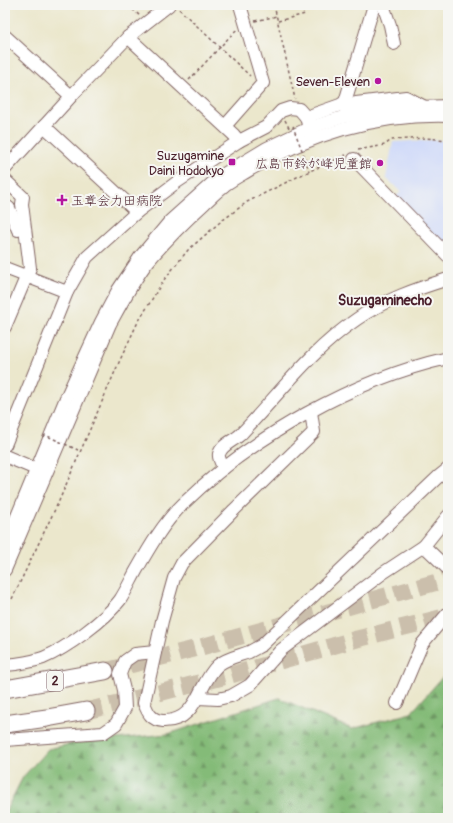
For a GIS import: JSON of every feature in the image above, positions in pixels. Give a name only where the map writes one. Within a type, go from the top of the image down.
[{"type":"highway","name":"2","points":[[5,689],[105,671]]},
{"type":"highway","points":[[5,724],[86,711]]},
{"type":"street","points":[[5,169],[71,96],[128,37],[169,5]]},
{"type":"street","points":[[225,126],[263,83],[240,5]]},
{"type":"street","points":[[309,128],[345,102],[374,5]]},
{"type":"street","points":[[383,5],[390,25],[394,44]]},
{"type":"street","points":[[5,36],[71,96]]},
{"type":"street","points":[[128,37],[225,126],[239,141]]},
{"type":"street","points":[[5,570],[42,471],[66,398],[101,322],[118,290],[140,257],[170,221],[219,177],[267,148],[309,128],[343,117],[388,108],[448,106]]},
{"type":"street","points":[[5,445],[67,292],[87,257],[137,212],[177,182],[239,141],[266,127],[281,111],[290,108],[299,109],[309,128]]},
{"type":"street","points":[[309,128],[349,127],[389,119],[448,116]]},
{"type":"street","points":[[44,126],[137,212]]},
{"type":"street","points":[[352,156],[448,256]]},
{"type":"street","points":[[5,180],[23,197],[22,204],[30,268],[6,320]]},
{"type":"street","points":[[5,200],[22,204]]},
{"type":"street","points":[[5,205],[9,208],[18,230]]},
{"type":"street","points":[[5,268],[67,292]]},
{"type":"street","points":[[224,468],[219,458],[219,453],[226,444],[239,436],[304,364],[332,337],[380,305],[427,285],[448,279]]},
{"type":"street","points":[[5,665],[26,663],[44,657],[67,646],[104,617],[120,600],[142,560],[181,505],[202,485],[224,468],[287,425],[357,389],[398,373],[448,358]]},
{"type":"street","points":[[311,412],[314,432],[182,563],[174,578],[155,652],[144,704],[148,714],[156,720],[170,721],[186,713],[198,698],[218,665],[232,657],[248,652],[262,645],[363,547],[448,469]]},
{"type":"street","points":[[5,456],[42,471]]},
{"type":"street","points":[[5,545],[42,471]]},
{"type":"street","points":[[198,698],[218,699],[231,696],[250,685],[281,650],[383,573],[424,546],[448,516]]},
{"type":"street","points":[[424,546],[448,569]]},
{"type":"street","points":[[397,703],[422,644],[448,613]]},
{"type":"street","points":[[5,740],[103,733],[116,724],[125,708],[124,690],[120,674],[125,661],[135,654],[155,652]]},
{"type":"path","points":[[128,5],[147,22]]},
{"type":"path","points":[[174,5],[261,86]]},
{"type":"path","points":[[274,5],[295,99]]},
{"type":"path","points":[[278,21],[305,14]]},
{"type":"path","points":[[183,87],[236,29],[277,16]]},
{"type":"path","points":[[285,120],[288,127]]},
{"type":"path","points":[[294,126],[293,127],[309,171]]},
{"type":"path","points":[[12,599],[59,501],[79,450],[137,324],[163,281],[188,250],[219,223],[247,202],[333,160],[352,156],[355,150],[385,145],[391,140],[426,138],[448,140]]},
{"type":"path","points":[[44,437],[45,435],[79,450]]},
{"type":"shaded area","points":[[430,140],[448,141],[448,250],[396,197],[401,191],[386,178],[393,142]]},
{"type":"green space","points":[[448,669],[448,818],[5,818],[5,812],[23,777],[48,749],[75,743],[168,734],[279,698],[352,729],[411,713]]},
{"type":"tunnel","points":[[105,671],[194,649],[448,579]]},
{"type":"tunnel","points":[[86,711],[227,676],[357,639],[448,616]]},
{"type":"place","name":"Seven-Eleven","points":[[378,81]]},
{"type":"place","name":"Suzugamine Daini Hodokyo","points":[[232,162]]},
{"type":"place","name":"広島市鈴が峰児童館","points":[[380,163]]},
{"type":"place","name":"玉章会力田病院","points":[[62,200]]},
{"type":"district","name":"Suzugaminecho","points":[[385,300]]}]
